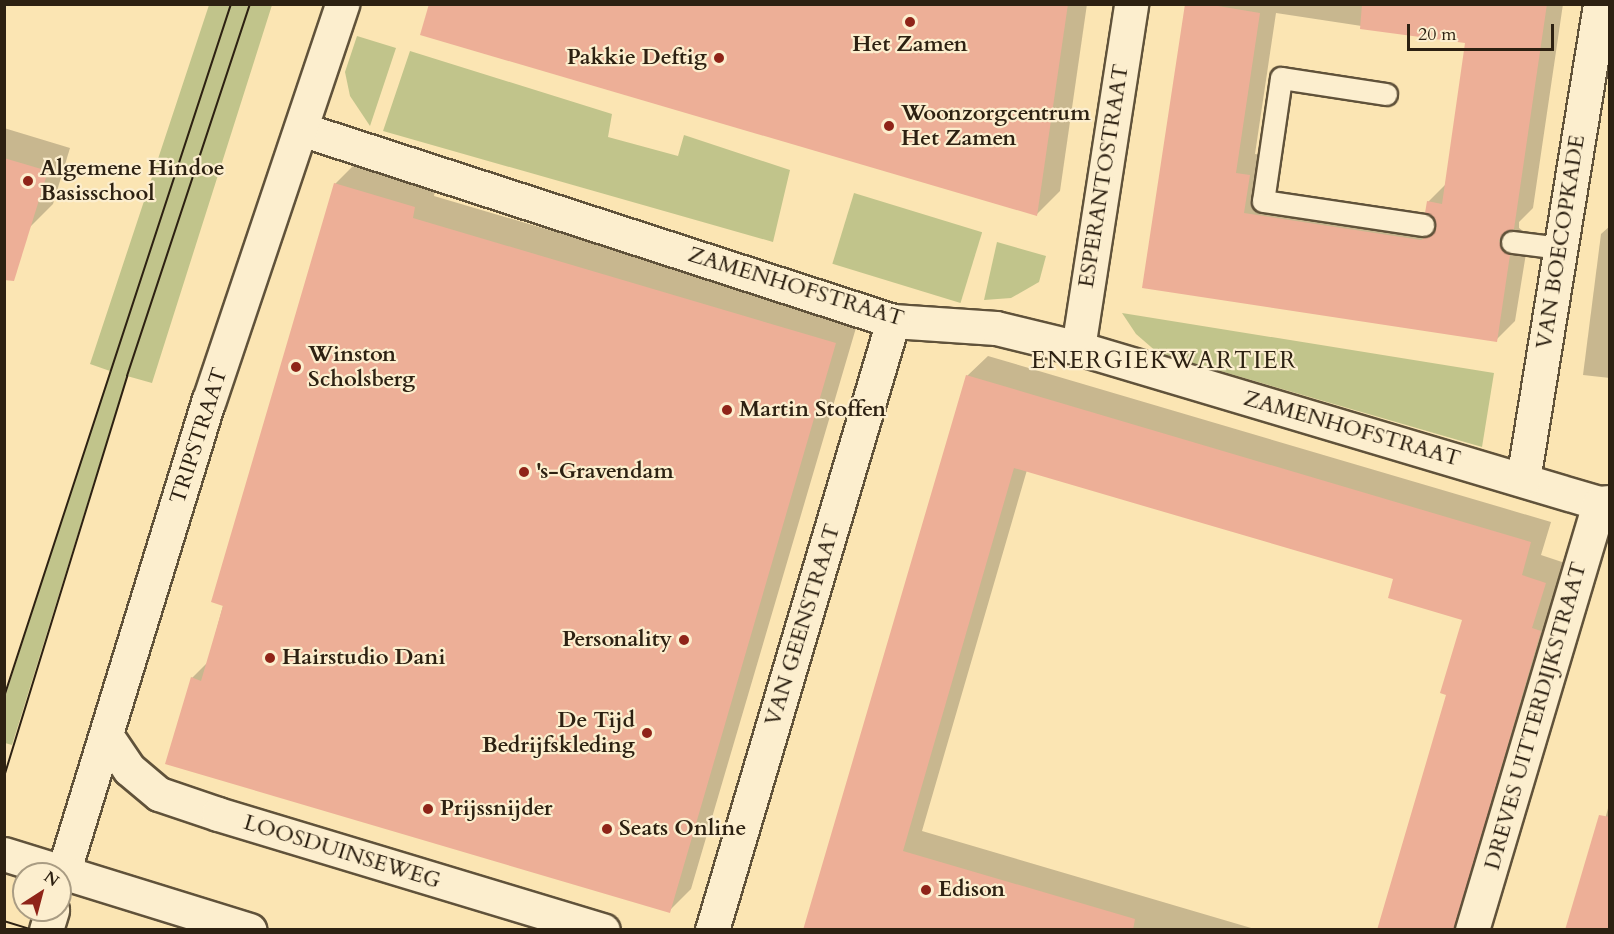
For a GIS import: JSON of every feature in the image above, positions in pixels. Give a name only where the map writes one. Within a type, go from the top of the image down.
[{"type":"street","name":"TRIPSTRAAT","points":[[67,862],[209,400],[342,4]]},
{"type":"street","name":"ESPERANTOSTRAAT","points":[[1078,348],[1131,4]]},
{"type":"street","name":"VAN BOECOPKADE","points":[[1523,480],[1600,4]]},
{"type":"street","name":"ZAMENHOFSTRAAT","points":[[301,129],[893,321],[996,328],[1078,348],[1604,503]]},
{"type":"street","name":"VAN GEENSTRAAT","points":[[712,930],[893,321]]},
{"type":"street","name":"DREVES UITTERDIJKSTRAAT","points":[[1473,930],[1604,503]]},
{"type":"street","name":"LOOSDUINSEWEG","points":[[106,735],[129,769],[159,794],[218,814],[603,930]]},
{"type":"street","points":[[4,854],[24,862]]},
{"type":"street","points":[[72,880],[249,930]]},
{"type":"lane","points":[[1386,94],[1281,78],[1263,201],[1424,225]]},
{"type":"lane","points":[[1512,242],[1560,248]]},
{"type":"green space","points":[[209,5],[272,5],[152,383],[127,376],[12,745],[5,743],[5,697],[110,371],[90,364]]},
{"type":"green space","points":[[357,36],[396,48],[370,126],[350,96],[345,72]]},
{"type":"green space","points":[[410,51],[612,114],[608,137],[678,156],[684,135],[790,170],[773,242],[383,131]]},
{"type":"green space","points":[[854,193],[982,232],[961,303],[832,264]]},
{"type":"green space","points":[[997,242],[1046,256],[1039,282],[1011,298],[984,300]]},
{"type":"green space","points":[[1122,313],[1494,373],[1482,447],[1158,353],[1136,334]]},
{"type":"building","name":"Woonzorgcentrum Het Zamen","points":[[429,4],[1068,4],[1037,216],[420,35]]},
{"type":"building","points":[[1185,4],[1206,4],[1260,13],[1236,173],[1250,175],[1244,213],[1421,240],[1433,233],[1436,226],[1431,215],[1425,213],[1427,201],[1442,204],[1465,43],[1360,29],[1362,4],[1547,4],[1514,229],[1507,231],[1499,240],[1501,247],[1510,255],[1497,342],[1142,288]]},
{"type":"building","points":[[4,158],[48,171],[14,281],[4,280]]},
{"type":"building","name":"'s-Gravendam","points":[[334,183],[415,207],[413,218],[836,343],[670,913],[165,764],[191,677],[201,681],[223,606],[211,602]]},
{"type":"building","points":[[966,375],[1531,542],[1522,575],[1546,583],[1532,628],[1541,631],[1454,930],[1377,930],[1446,695],[1440,693],[1462,620],[1388,598],[1393,579],[1014,468],[903,851],[1135,919],[1133,930],[803,930]]},
{"type":"building","points":[[1599,815],[1610,817],[1610,930],[1565,930]]},
{"type":"tram line","points":[[4,697],[231,4]]},
{"type":"tram line","points":[[4,777],[127,376],[250,4]]},
{"type":"tram line","points":[[4,921],[33,930]]},
{"type":"place","name":"Het Zamen","points":[[910,22]]},
{"type":"place","name":"Pakkie Deftig","points":[[719,58]]},
{"type":"place","name":"Woonzorgcentrum Het Zamen","points":[[889,126]]},
{"type":"place","name":"Algemene Hindoe Basisschool","points":[[28,181]]},
{"type":"place","name":"Winston Scholsberg","points":[[296,367]]},
{"type":"place","name":"Martin Stoffen","points":[[727,410]]},
{"type":"place","name":"'s-Gravendam","points":[[524,472]]},
{"type":"place","name":"Personality","points":[[684,640]]},
{"type":"place","name":"Hairstudio Dani","points":[[270,658]]},
{"type":"place","name":"De Tijd Bedrijfskleding","points":[[647,733]]},
{"type":"place","name":"Prijssnijder","points":[[428,809]]},
{"type":"place","name":"Seats Online","points":[[607,829]]},
{"type":"place","name":"Edison","points":[[926,890]]},
{"type":"district","name":"ENERGIEKWARTIER","points":[[1164,361]]}]
